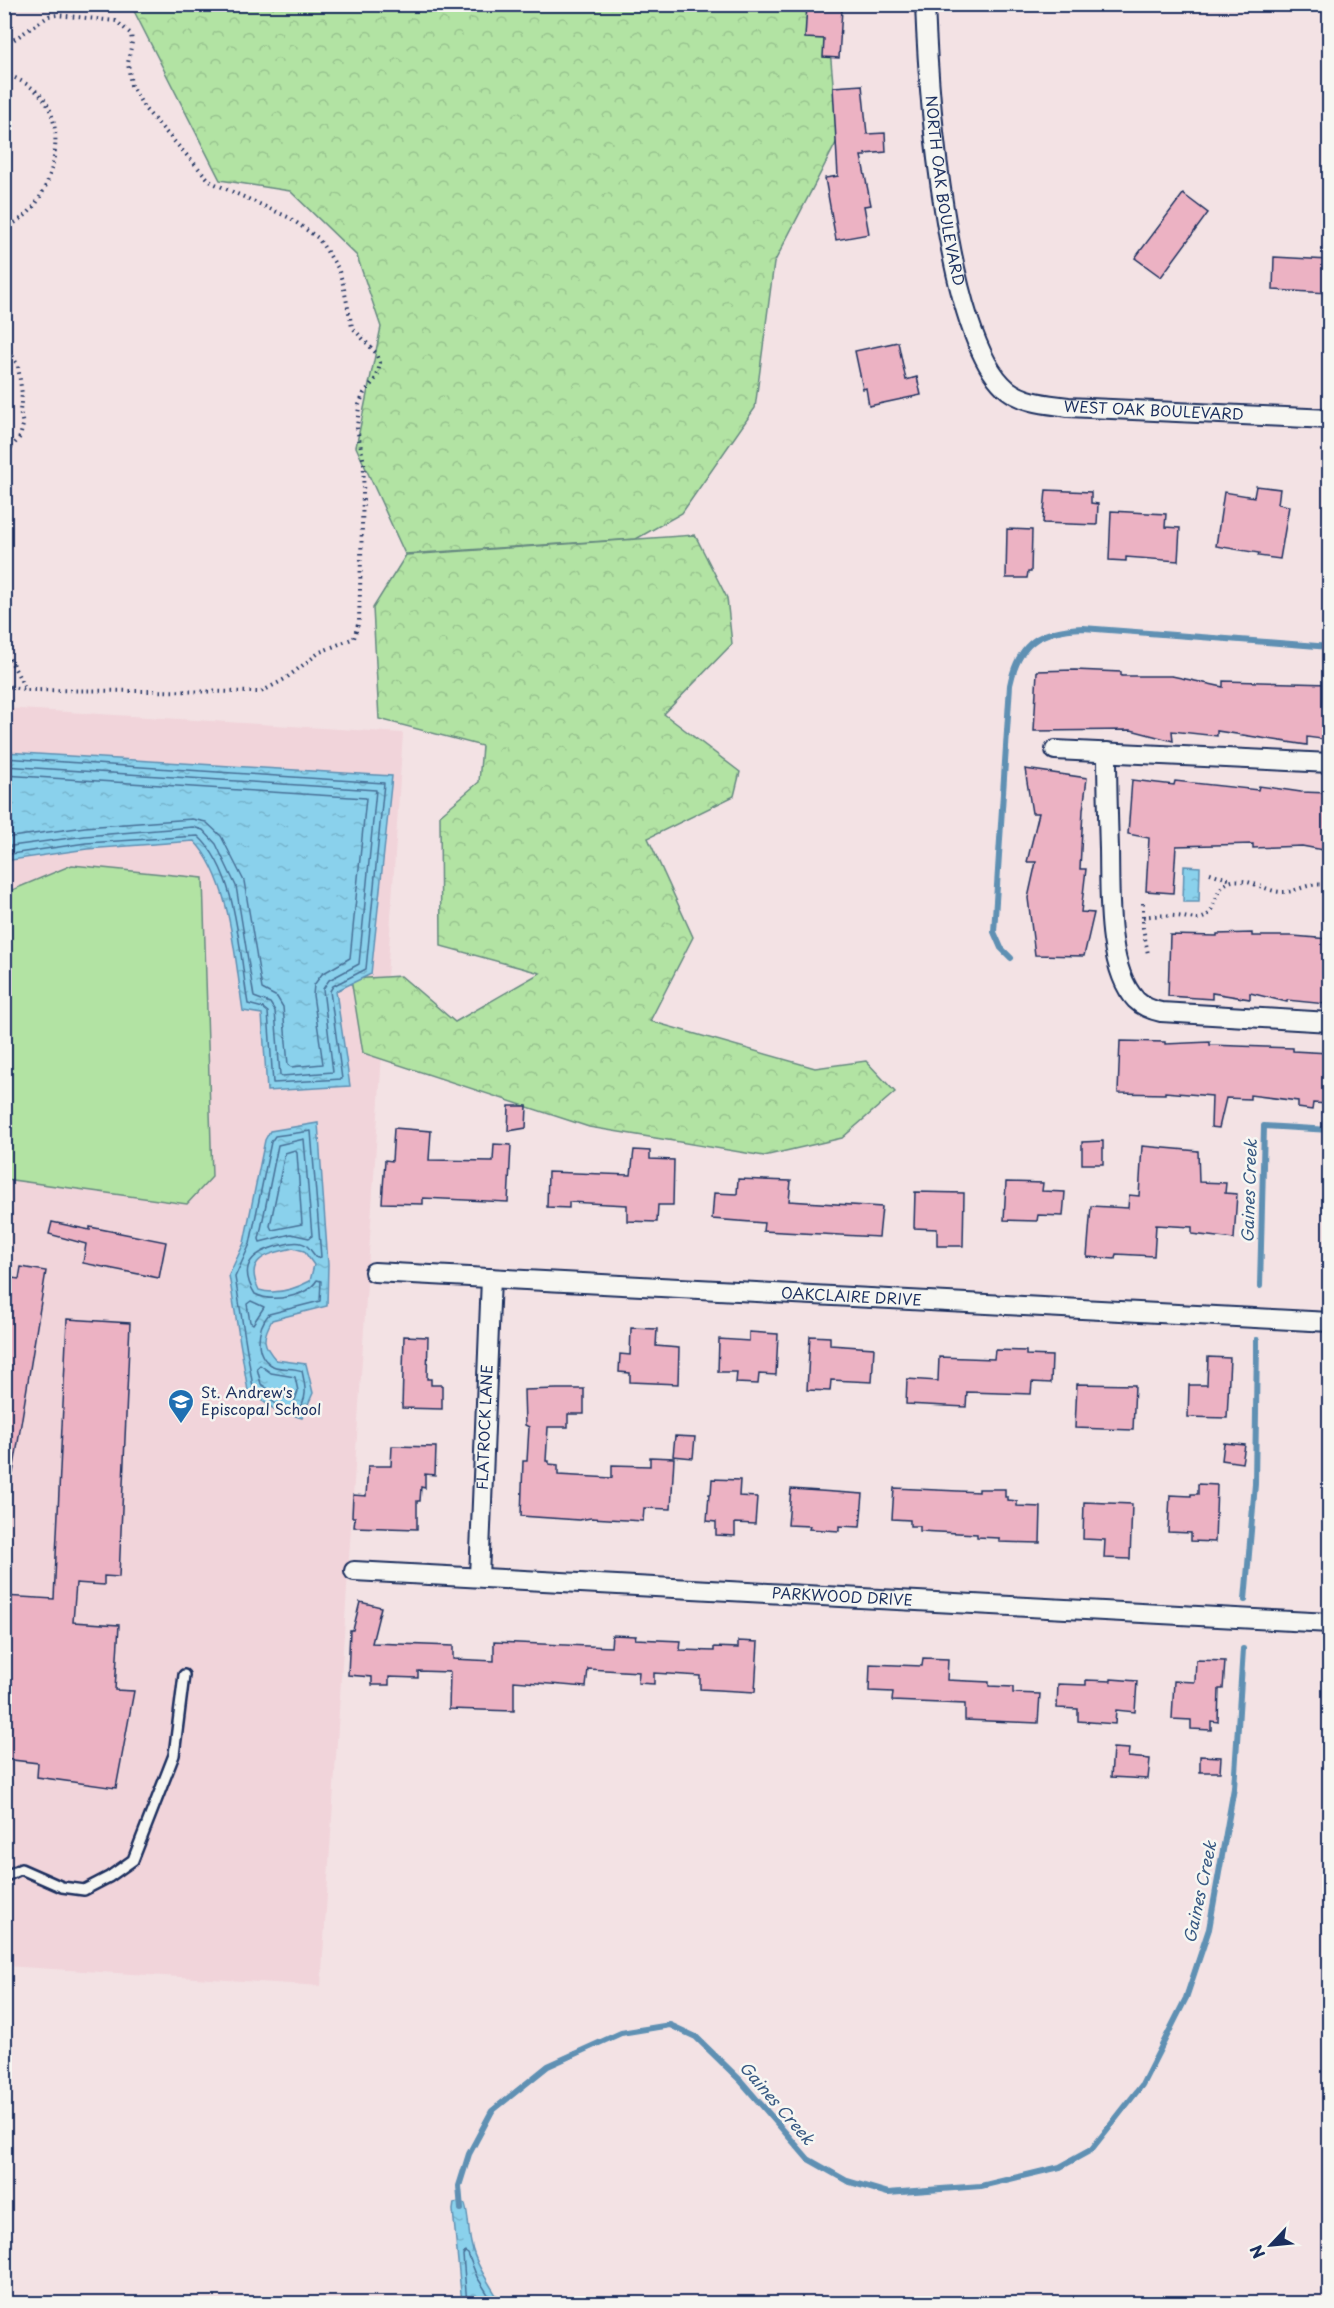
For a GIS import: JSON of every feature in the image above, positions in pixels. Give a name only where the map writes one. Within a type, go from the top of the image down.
[{"type":"street","name":"NORTH OAK BOULEVARD","points":[[925,4],[927,62],[937,154],[956,278],[973,333],[991,370]]},
{"type":"street","name":"WEST OAK BOULEVARD","points":[[991,370],[1008,390],[1029,401],[1068,407],[1329,419]]},
{"type":"street","points":[[1054,750],[1329,763]]},
{"type":"street","points":[[1107,752],[1110,910],[1113,941],[1119,966],[1128,987],[1137,1000],[1147,1008],[1161,1012],[1329,1022]]},
{"type":"street","name":"OAKCLAIRE DRIVE","points":[[374,1272],[1329,1322]]},
{"type":"street","name":"FLATROCK LANE","points":[[479,1577],[491,1278]]},
{"type":"street","name":"PARKWOOD DRIVE","points":[[354,1571],[1329,1623]]},
{"type":"lane","points":[[4,1877],[21,1869],[62,1887],[84,1890],[109,1877],[133,1860],[174,1755],[184,1675]]},
{"type":"path","points":[[4,46],[49,16],[116,21],[124,27],[131,34],[132,42],[129,63],[131,85],[144,109],[211,182],[290,218],[318,238],[338,268],[344,284],[352,327],[376,353],[380,363],[377,377],[364,393],[359,405],[357,428],[364,463],[359,621],[354,638],[347,643],[320,652],[285,679],[261,692],[26,690],[4,685]]},
{"type":"path","points":[[4,73],[29,86],[43,98],[50,112],[54,134],[52,166],[44,191],[26,216],[4,228]]},
{"type":"path","points":[[4,340],[18,366],[22,394],[20,411],[23,425],[20,437],[4,456]]},
{"type":"path","points":[[4,648],[26,690]]},
{"type":"path","points":[[1210,873],[1231,881],[1248,882],[1280,892],[1312,884],[1323,884],[1329,887]]},
{"type":"path","points":[[1143,917],[1166,915],[1197,919],[1207,916],[1212,911],[1217,894],[1231,881]]},
{"type":"path","points":[[1143,903],[1148,954]]},
{"type":"shaded area","name":"St. Andrew's Episcopal School","points":[[4,708],[403,733],[321,1986],[5,1966]]},
{"type":"green space","points":[[124,5],[826,5],[838,139],[774,263],[755,408],[682,513],[636,539],[405,554],[356,447],[381,327],[357,256],[290,191],[220,180],[134,11]]},
{"type":"green space","points":[[695,535],[727,598],[732,644],[664,714],[740,772],[734,796],[648,838],[693,937],[650,1021],[815,1068],[866,1061],[895,1092],[842,1138],[764,1156],[589,1127],[363,1053],[351,979],[401,976],[455,1022],[540,973],[441,946],[440,815],[479,782],[482,746],[379,719],[373,608],[406,555]]},
{"type":"green space","points":[[72,865],[203,878],[212,1177],[187,1204],[5,1179],[5,893]]},
{"type":"water","points":[[5,752],[392,776],[371,974],[336,991],[350,1086],[267,1091],[262,1014],[243,1011],[234,945],[224,898],[206,857],[194,841],[87,849],[5,861]]},
{"type":"water","points":[[1184,866],[1200,867],[1199,902],[1183,902]]},
{"type":"water","points":[[318,1123],[328,1264],[327,1306],[272,1320],[265,1336],[268,1350],[276,1360],[306,1364],[313,1393],[302,1418],[274,1409],[248,1391],[229,1275],[244,1243],[265,1140],[270,1131]],"holes":[[[293,1248],[304,1251],[314,1265],[310,1281],[285,1290],[272,1292],[259,1290],[254,1271],[261,1259],[267,1255]]]},
{"type":"water","points":[[454,2203],[465,2204],[476,2259],[501,2303],[462,2303],[453,2210]]},
{"type":"building","points":[[807,4],[836,4],[836,9],[842,9],[839,58],[823,57],[824,39],[805,38]]},
{"type":"building","points":[[862,85],[867,134],[885,133],[886,152],[861,156],[871,205],[864,206],[869,234],[836,240],[825,178],[838,176],[833,87]]},
{"type":"building","points":[[1183,194],[1208,213],[1161,277],[1135,258]]},
{"type":"building","points":[[1274,257],[1329,260],[1329,293],[1273,290]]},
{"type":"building","points":[[898,342],[906,380],[917,377],[921,395],[869,406],[855,351]]},
{"type":"building","points":[[1256,486],[1280,489],[1278,504],[1289,506],[1280,559],[1216,546],[1224,492],[1254,497]]},
{"type":"building","points":[[1046,490],[1091,492],[1091,503],[1098,504],[1097,525],[1043,523]]},
{"type":"building","points":[[1111,511],[1166,514],[1165,527],[1180,528],[1178,561],[1126,557],[1126,561],[1109,560]]},
{"type":"building","points":[[1007,529],[1032,530],[1031,572],[1028,572],[1027,578],[1006,578]]},
{"type":"building","points":[[1037,671],[1121,672],[1121,676],[1172,676],[1223,687],[1223,681],[1329,684],[1329,740],[1307,737],[1307,745],[1217,731],[1217,736],[1172,731],[1173,741],[1131,730],[1034,731]]},
{"type":"building","points":[[1025,769],[1087,778],[1080,869],[1086,869],[1081,912],[1094,913],[1084,956],[1035,955],[1028,898],[1036,862],[1027,862],[1039,813],[1032,813]]},
{"type":"building","points":[[1132,780],[1174,785],[1175,781],[1258,790],[1259,786],[1329,793],[1329,851],[1302,846],[1253,848],[1253,844],[1176,846],[1173,893],[1146,891],[1149,838],[1128,834]]},
{"type":"building","points":[[1252,933],[1252,936],[1329,939],[1329,1000],[1326,1000],[1326,1004],[1287,1000],[1287,1002],[1250,993],[1250,999],[1212,993],[1212,999],[1168,996],[1170,935],[1217,936],[1217,934]]},
{"type":"building","points":[[1120,1041],[1165,1042],[1165,1044],[1210,1042],[1210,1045],[1293,1048],[1293,1051],[1329,1053],[1329,1104],[1313,1103],[1312,1110],[1298,1108],[1298,1101],[1250,1095],[1250,1099],[1226,1098],[1219,1128],[1211,1127],[1212,1096],[1165,1092],[1165,1094],[1118,1093]]},
{"type":"building","points":[[509,1106],[527,1106],[526,1128],[508,1131]]},
{"type":"building","points":[[394,1128],[431,1131],[429,1160],[493,1161],[494,1144],[511,1145],[508,1202],[423,1198],[423,1204],[382,1203],[385,1160],[392,1161]]},
{"type":"building","points":[[1103,1141],[1103,1164],[1082,1164],[1082,1142]]},
{"type":"building","points":[[1142,1146],[1198,1151],[1199,1182],[1226,1183],[1225,1193],[1237,1194],[1234,1239],[1192,1234],[1192,1227],[1156,1225],[1154,1256],[1116,1254],[1115,1259],[1087,1257],[1091,1206],[1128,1208],[1129,1195],[1139,1196]]},
{"type":"building","points":[[634,1150],[650,1151],[650,1159],[674,1160],[673,1205],[658,1205],[657,1222],[627,1221],[627,1205],[569,1202],[569,1208],[547,1207],[548,1172],[631,1175]]},
{"type":"building","points":[[738,1179],[791,1181],[789,1201],[882,1207],[879,1237],[763,1231],[764,1223],[712,1219],[714,1193],[737,1194]]},
{"type":"building","points":[[1006,1182],[1043,1183],[1042,1191],[1065,1192],[1063,1216],[1038,1215],[1037,1221],[1004,1220]]},
{"type":"building","points":[[915,1192],[964,1193],[963,1246],[937,1246],[937,1229],[914,1228]]},
{"type":"building","points":[[52,1222],[166,1242],[159,1278],[83,1263],[86,1244],[49,1234]]},
{"type":"building","points":[[21,1267],[46,1271],[13,1473],[4,1473],[4,1277],[19,1279]]},
{"type":"building","points":[[67,1319],[130,1323],[119,1577],[104,1576],[104,1585],[76,1583],[73,1622],[119,1625],[115,1690],[134,1691],[116,1788],[37,1777],[38,1763],[4,1759],[4,1596],[54,1599]]},
{"type":"building","points":[[631,1328],[657,1329],[656,1346],[679,1348],[678,1384],[630,1382],[630,1373],[619,1372],[620,1354],[630,1355]]},
{"type":"building","points":[[749,1332],[778,1334],[776,1375],[759,1374],[758,1384],[736,1383],[737,1372],[718,1372],[719,1339],[749,1341]]},
{"type":"building","points":[[404,1336],[428,1337],[427,1379],[431,1379],[431,1385],[442,1385],[442,1409],[402,1408]]},
{"type":"building","points":[[810,1336],[830,1337],[830,1345],[874,1348],[872,1382],[831,1380],[830,1391],[807,1390]]},
{"type":"building","points":[[995,1350],[1026,1351],[1026,1355],[1052,1356],[1051,1383],[1032,1382],[1031,1394],[967,1392],[966,1407],[906,1404],[907,1379],[938,1381],[939,1357],[994,1359]]},
{"type":"building","points":[[1208,1357],[1230,1358],[1227,1418],[1188,1417],[1189,1385],[1207,1385]]},
{"type":"building","points":[[1077,1384],[1135,1385],[1133,1430],[1075,1428]]},
{"type":"building","points":[[584,1389],[584,1414],[568,1414],[568,1427],[548,1427],[546,1461],[549,1461],[549,1464],[558,1465],[558,1475],[612,1478],[612,1465],[650,1466],[650,1457],[674,1458],[671,1509],[644,1508],[643,1521],[521,1516],[523,1461],[527,1461],[529,1427],[525,1425],[524,1390]]},
{"type":"building","points":[[675,1436],[695,1437],[693,1458],[673,1456]]},
{"type":"building","points":[[1224,1443],[1245,1445],[1242,1463],[1222,1460]]},
{"type":"building","points":[[392,1446],[436,1447],[435,1475],[425,1474],[425,1488],[421,1487],[420,1501],[417,1501],[417,1529],[354,1527],[353,1495],[366,1496],[368,1466],[391,1466]]},
{"type":"building","points":[[712,1479],[740,1480],[739,1496],[757,1497],[755,1524],[735,1523],[735,1536],[716,1535],[716,1522],[707,1521]]},
{"type":"building","points":[[1198,1484],[1217,1485],[1215,1542],[1191,1541],[1191,1533],[1168,1532],[1170,1495],[1198,1494]]},
{"type":"building","points":[[894,1488],[979,1492],[979,1489],[1005,1489],[1005,1497],[1008,1497],[1008,1500],[1017,1501],[1017,1506],[1041,1507],[1040,1543],[999,1542],[999,1538],[977,1537],[977,1534],[920,1531],[920,1526],[910,1526],[910,1520],[892,1519]]},
{"type":"building","points":[[791,1489],[863,1494],[860,1527],[839,1526],[839,1531],[788,1525]]},
{"type":"building","points":[[1084,1502],[1132,1504],[1130,1559],[1104,1558],[1105,1540],[1083,1539]]},
{"type":"building","points":[[360,1602],[381,1607],[372,1643],[453,1646],[453,1659],[494,1661],[494,1642],[611,1647],[612,1635],[636,1636],[635,1639],[681,1641],[680,1650],[714,1651],[714,1647],[738,1648],[738,1641],[758,1642],[755,1692],[700,1689],[700,1676],[654,1673],[654,1684],[638,1683],[639,1672],[588,1669],[586,1687],[514,1681],[514,1711],[449,1709],[450,1672],[418,1671],[418,1678],[389,1677],[389,1685],[372,1685],[372,1677],[348,1675],[350,1630],[353,1630]]},
{"type":"building","points":[[923,1658],[948,1659],[947,1680],[989,1682],[989,1686],[1013,1687],[1013,1693],[1040,1694],[1038,1723],[965,1720],[965,1704],[892,1701],[893,1692],[869,1691],[870,1664],[922,1666]]},
{"type":"building","points":[[1196,1660],[1225,1661],[1223,1689],[1219,1689],[1218,1722],[1211,1721],[1211,1730],[1191,1729],[1191,1720],[1172,1719],[1174,1681],[1195,1682]]},
{"type":"building","points":[[1111,1679],[1137,1681],[1135,1712],[1116,1710],[1115,1724],[1078,1721],[1078,1709],[1057,1708],[1058,1684],[1086,1685],[1086,1680],[1111,1681]]},
{"type":"building","points":[[1113,1748],[1129,1749],[1128,1757],[1150,1759],[1148,1779],[1111,1777]]},
{"type":"building","points":[[1200,1756],[1221,1757],[1220,1772],[1200,1772]]},
{"type":"waterway","points":[[1011,958],[1001,948],[994,932],[1010,685],[1019,658],[1026,648],[1044,635],[1083,628],[1330,647]]},
{"type":"waterway","name":"Gaines Creek","points":[[1260,1286],[1264,1126],[1330,1130]]},
{"type":"waterway","name":"Gaines Creek","points":[[1245,1600],[1255,1484],[1257,1340]]},
{"type":"waterway","name":"Gaines Creek","points":[[461,2209],[459,2186],[469,2154],[492,2111],[548,2066],[621,2033],[670,2025],[696,2037],[740,2080],[808,2159],[847,2181],[888,2193],[981,2186],[1060,2167],[1091,2150],[1142,2085],[1186,1998],[1209,1929],[1234,1788],[1243,1649]]},
{"type":"place","name":"St. Andrew's Episcopal School","points":[[181,1425]]}]
